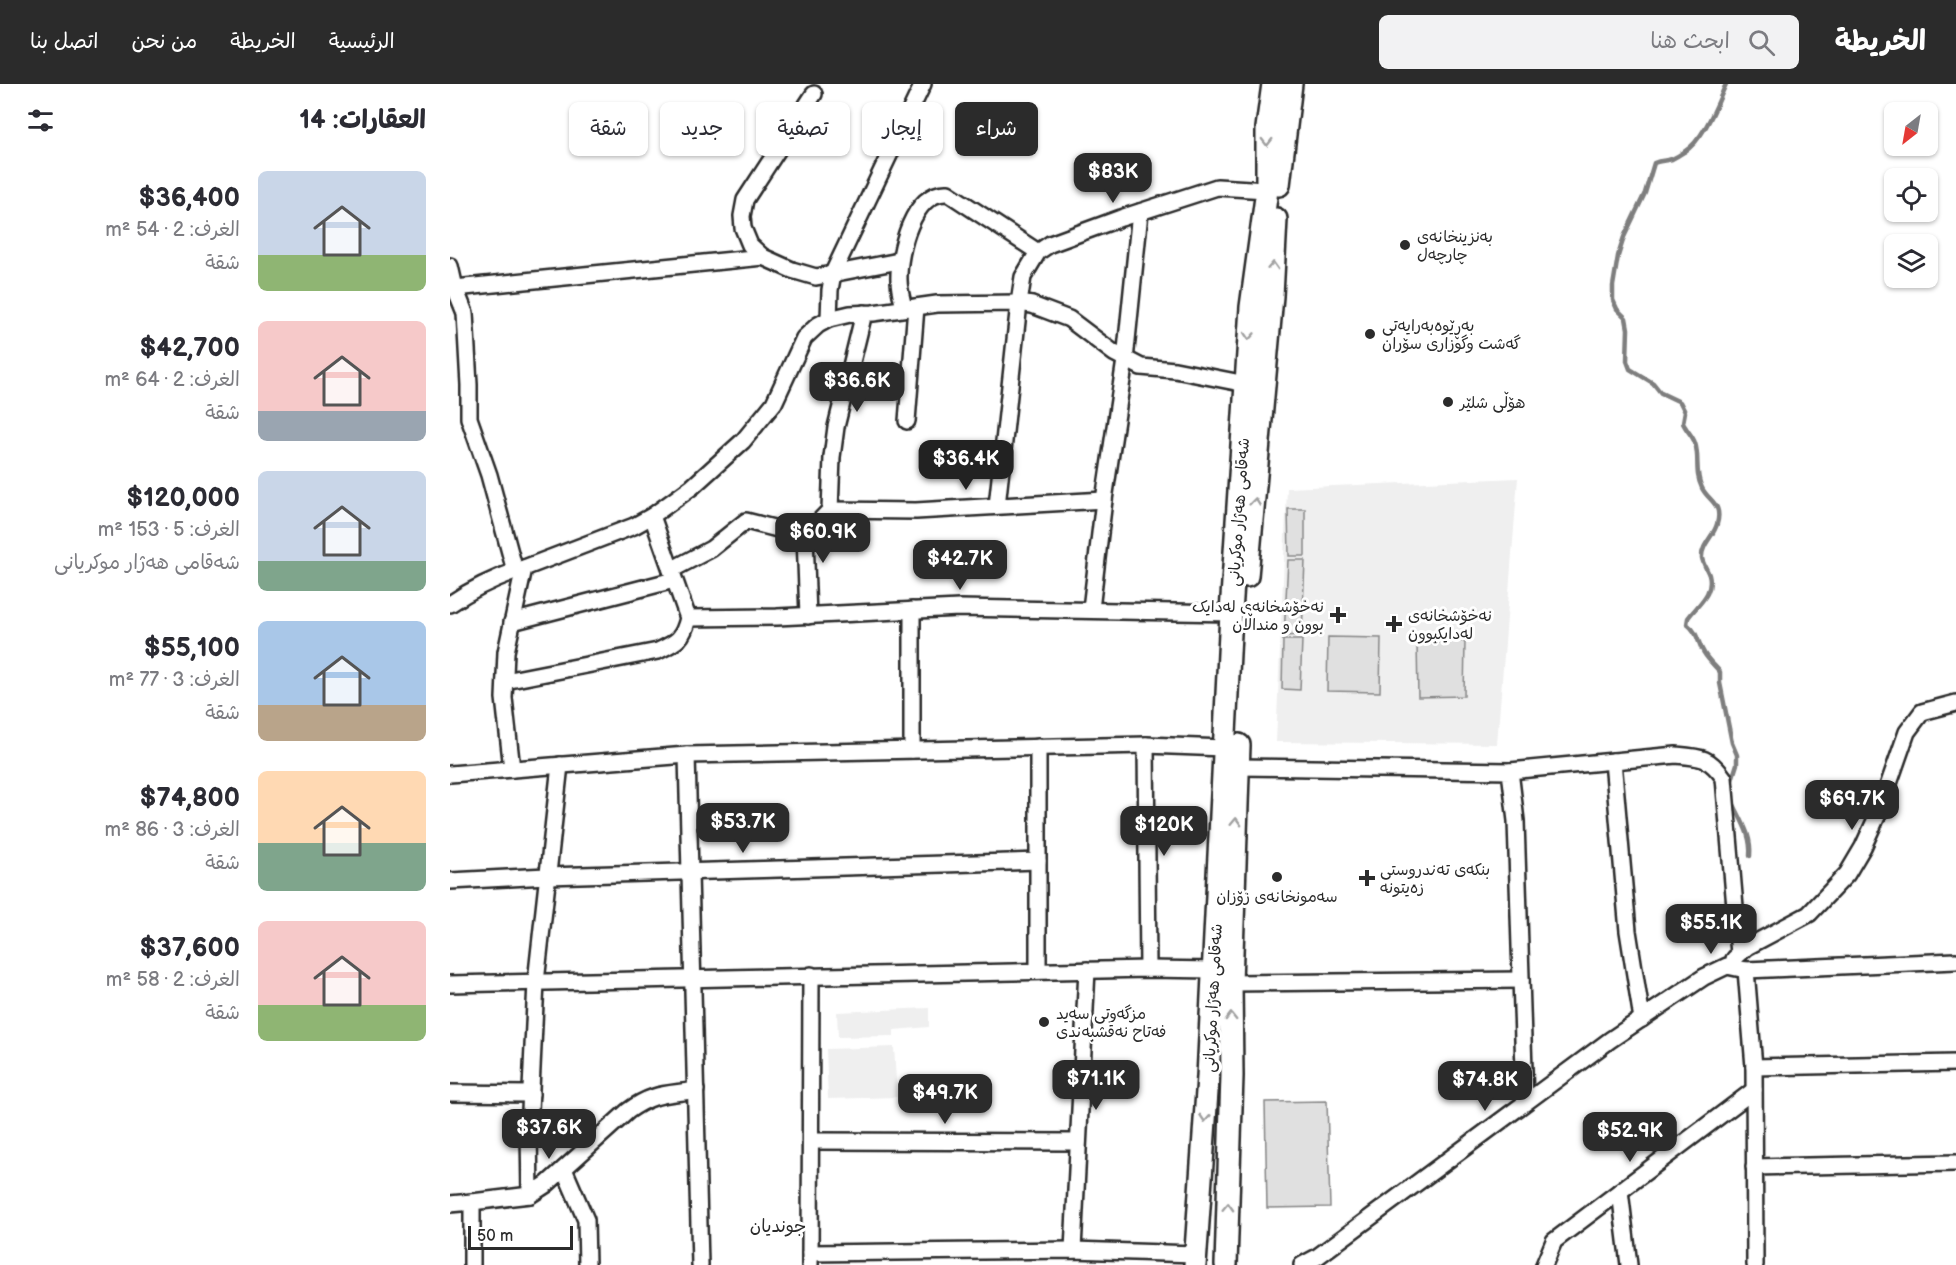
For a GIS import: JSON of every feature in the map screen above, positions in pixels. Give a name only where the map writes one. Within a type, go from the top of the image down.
[{"type":"highway","name":"شەقامی ھەژار موکریانی","points":[[1195,1260],[1208,1077],[1224,748],[1251,307],[1267,190],[1267,128],[1273,84]]},
{"type":"highway","name":"شەقامی ھەژار موکریانی","points":[[1226,1265],[1232,1076],[1231,983],[1242,635],[1272,296],[1278,194],[1291,84]]},
{"type":"highway","points":[[1208,1077],[1232,1076]]},
{"type":"street","points":[[829,319],[833,273],[923,84]]},
{"type":"street","points":[[814,94],[745,200],[741,216],[750,245],[763,257],[792,270],[816,277],[899,261]]},
{"type":"street","points":[[998,506],[1023,277],[1038,252],[1050,244],[1217,187],[1267,190]]},
{"type":"street","points":[[907,421],[910,308],[899,282],[899,261],[905,234],[923,204],[932,196],[942,192],[948,193],[1038,252]]},
{"type":"street","points":[[1091,609],[1104,500],[1125,360],[1140,212]]},
{"type":"street","points":[[455,288],[763,257]]},
{"type":"street","points":[[450,266],[455,288],[465,313],[470,385],[469,418],[519,570],[506,652],[504,698],[512,769]]},
{"type":"street","points":[[450,604],[470,590],[634,526],[692,487],[743,441],[774,403],[804,338],[818,325],[829,319],[850,314],[937,304],[1019,303],[1032,305],[1069,320],[1125,360],[1141,367],[1175,370],[1246,384]]},
{"type":"street","points":[[808,616],[805,536],[830,510],[832,457],[836,427],[864,313]]},
{"type":"street","points":[[830,510],[916,511],[1104,500]]},
{"type":"street","points":[[505,681],[658,651],[676,643],[685,631],[688,618],[652,516]]},
{"type":"street","points":[[512,622],[673,575],[746,521],[805,536]]},
{"type":"street","points":[[688,618],[808,616],[959,608],[1232,613]]},
{"type":"street","points":[[912,610],[912,750]]},
{"type":"street","points":[[1302,1265],[1318,1261],[1610,1040],[1704,977],[1727,966],[1747,947],[1809,914],[1847,874],[1863,847],[1879,812],[1907,732],[1922,712],[1956,703]]},
{"type":"street","points":[[450,774],[687,755],[1146,745],[1224,748]]},
{"type":"street","points":[[1146,745],[1148,969]]},
{"type":"street","points":[[1038,747],[1038,971]]},
{"type":"street","points":[[687,755],[700,1265]]},
{"type":"street","points":[[1238,767],[1510,771],[1676,755],[1700,757],[1715,765],[1724,778],[1739,954]]},
{"type":"street","points":[[1613,761],[1628,931],[1642,1019]]},
{"type":"street","points":[[530,1195],[529,1132],[536,982],[560,765]]},
{"type":"street","points":[[1510,771],[1516,821],[1526,1102]]},
{"type":"street","points":[[450,881],[1038,861]]},
{"type":"street","points":[[1727,966],[1746,970],[1956,961]]},
{"type":"street","points":[[450,984],[811,975],[1148,969],[1214,970]]},
{"type":"street","points":[[1073,1250],[1087,970]]},
{"type":"street","points":[[1746,970],[1754,1067],[1755,1265]]},
{"type":"street","points":[[811,975],[810,1259],[1073,1250],[1195,1260]]},
{"type":"street","points":[[1231,983],[1521,980]]},
{"type":"street","points":[[1754,1067],[1956,1063]]},
{"type":"street","points":[[450,1204],[530,1195],[547,1184],[643,1100],[657,1095],[696,1090]]},
{"type":"street","points":[[1544,1265],[1554,1241],[1754,1090]]},
{"type":"street","points":[[450,1093],[531,1094]]},
{"type":"street","points":[[812,1141],[1078,1142]]},
{"type":"street","points":[[1754,1167],[1956,1163]]},
{"type":"street","points":[[564,1169],[586,1220],[587,1265]]},
{"type":"street","points":[[1620,1191],[1629,1265]]},
{"type":"street","points":[[472,1202],[472,1265]]},
{"type":"shaded area","name":"نەخۆشخانەی لەدایکبوون","points":[[1518,478],[1497,744],[1276,742],[1287,488]]},
{"type":"shaded area","points":[[1288,509],[1305,509],[1305,556],[1289,556]]},
{"type":"shaded area","points":[[1288,560],[1305,560],[1302,635],[1284,636]]},
{"type":"shaded area","points":[[1328,637],[1381,638],[1380,692],[1327,691]]},
{"type":"shaded area","points":[[1283,640],[1302,640],[1300,690],[1282,689]]},
{"type":"shaded area","points":[[1465,641],[1464,696],[1418,697],[1417,643]]},
{"type":"shaded area","points":[[929,1008],[929,1027],[894,1030],[894,1036],[838,1037],[837,1012]]},
{"type":"shaded area","points":[[894,1047],[897,1097],[828,1099],[826,1049]]},
{"type":"shaded area","points":[[1327,1101],[1330,1207],[1267,1208],[1265,1102]]},
{"type":"waterway","points":[[1726,84],[1698,139],[1672,159],[1654,163],[1645,193],[1624,237],[1618,256],[1613,300],[1617,309],[1626,318],[1627,361],[1630,369],[1653,383],[1661,393],[1680,402],[1685,412],[1683,423],[1694,440],[1700,482],[1718,511],[1715,528],[1702,553],[1709,575],[1709,588],[1688,618],[1687,624],[1696,634],[1706,656],[1720,672],[1720,683],[1732,743],[1737,755],[1737,764],[1731,783]]},
{"type":"waterway","points":[[1732,800],[1745,827],[1750,856]]},
{"type":"place","name":"بەنزینخانەی چارچەل","points":[[1405,245]]},
{"type":"place","name":"بەڕێوەبەرایەتی گەشت وگوزاری سۆران","points":[[1370,334]]},
{"type":"place","name":"هۆڵی شلێر","points":[[1448,402]]},
{"type":"place","name":"نەخۆشخانەی لەدایک بوون و منداڵان","points":[[1338,615]]},
{"type":"place","name":"نەخۆشخانەی لەدایکبوون","points":[[1394,624]]},
{"type":"place","name":"سەمونخانەی زۆزان","points":[[1277,877]]},
{"type":"place","name":"بنکەی تەندروستی زەیتونە","points":[[1367,878]]},
{"type":"place","name":"مزگەوتی سەید فەتاح نەقشبەندی","points":[[1044,1022]]},
{"type":"district","name":"جوندیان","points":[[778,1226]]}]
